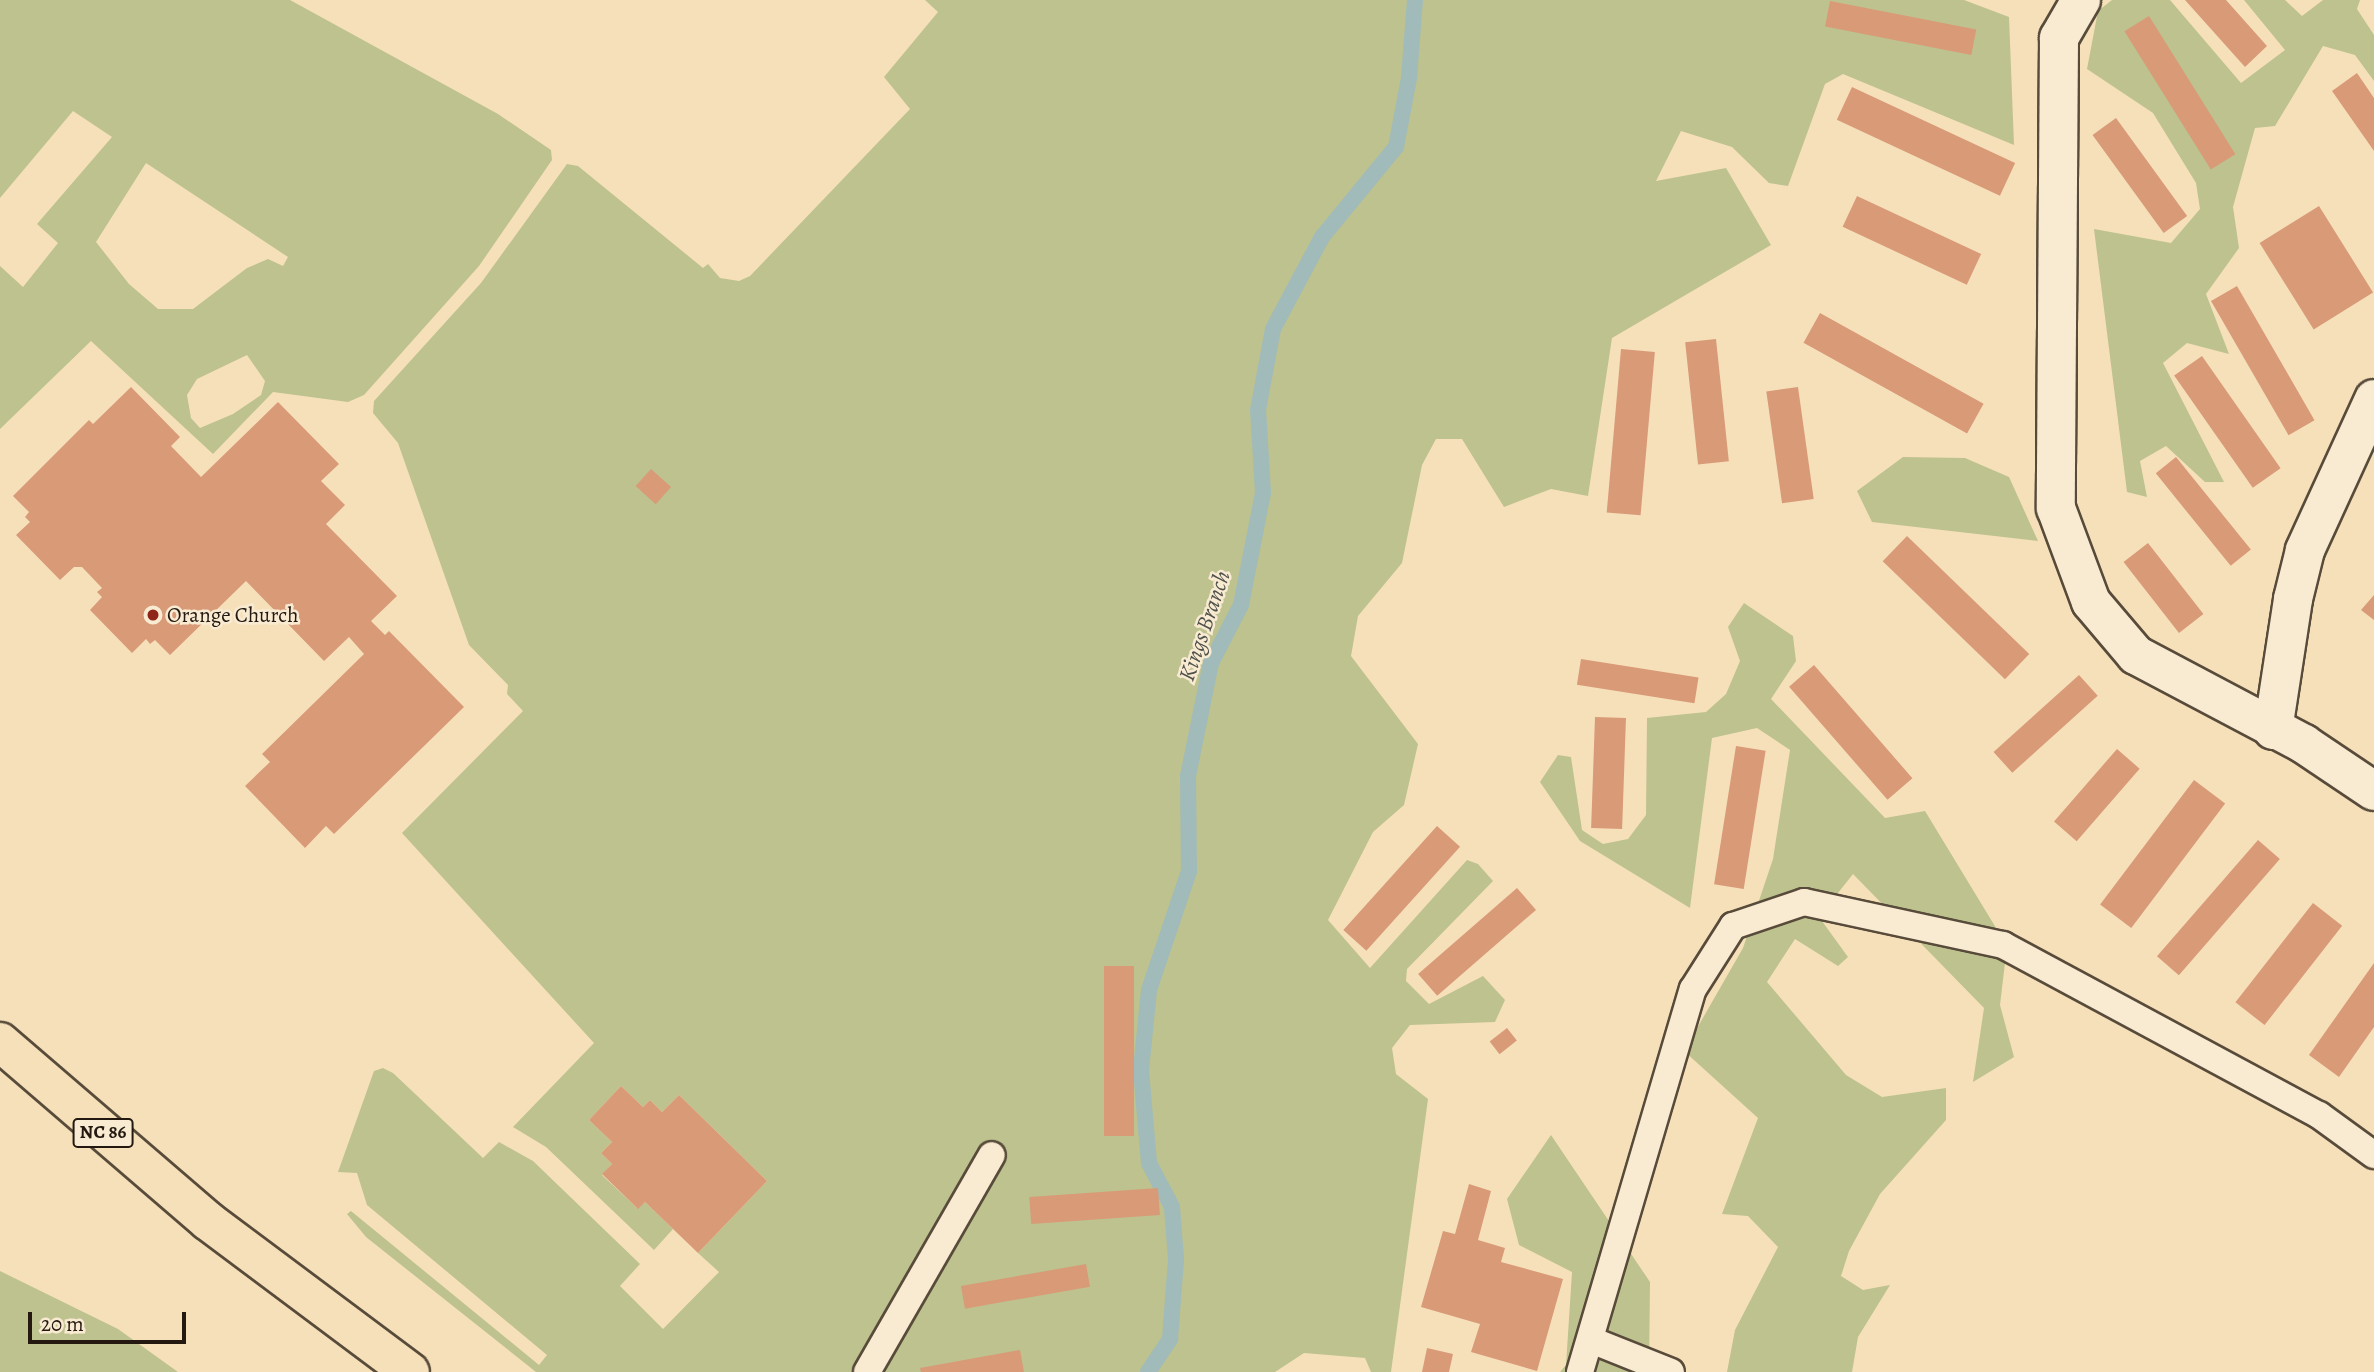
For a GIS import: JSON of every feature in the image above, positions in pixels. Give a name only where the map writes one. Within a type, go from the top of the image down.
[{"type":"main road","name":"NC 86","points":[[0,1042],[208,1221],[410,1372]]},
{"type":"street","points":[[2081,0],[2059,38],[2056,508],[2091,602],[2136,655],[2332,760],[2374,791]]},
{"type":"street","points":[[2273,730],[2292,599],[2305,550],[2374,399]]},
{"type":"lane","points":[[1580,1372],[1693,989],[1733,926],[1804,902],[2003,945],[2319,1115],[2374,1155]]},
{"type":"lane","points":[[867,1372],[992,1156]]},
{"type":"lane","points":[[1591,1340],[1671,1372]]},
{"type":"green space","points":[[0,0],[290,0],[498,114],[551,150],[552,160],[479,266],[364,395],[348,402],[273,392],[213,454],[91,341],[0,429],[0,266],[23,287],[58,243],[37,224],[112,137],[73,111],[0,198]],"holes":[[[146,163],[288,257],[283,266],[268,259],[247,268],[193,309],[158,309],[129,284],[96,242]],[[247,355],[265,381],[261,395],[233,414],[200,428],[191,418],[187,395],[197,379]]]},
{"type":"green space","points":[[925,0],[1964,0],[2009,17],[2014,145],[1843,74],[1825,84],[1788,186],[1769,183],[1732,147],[1681,131],[1656,181],[1726,168],[1771,245],[1612,338],[1588,496],[1551,489],[1504,507],[1462,439],[1436,439],[1422,465],[1402,563],[1358,616],[1351,656],[1418,744],[1404,805],[1373,832],[1328,920],[1370,968],[1467,860],[1478,864],[1493,881],[1407,969],[1406,981],[1429,1004],[1483,976],[1505,1000],[1495,1022],[1410,1025],[1392,1048],[1396,1074],[1428,1099],[1391,1372],[1371,1372],[1365,1358],[1304,1353],[1275,1372],[536,1372],[366,1237],[347,1214],[351,1211],[539,1365],[547,1355],[367,1205],[357,1173],[338,1172],[374,1071],[383,1068],[393,1073],[483,1158],[499,1142],[533,1161],[640,1264],[620,1286],[663,1329],[719,1272],[698,1253],[767,1181],[679,1095],[662,1112],[650,1100],[643,1107],[621,1086],[589,1120],[612,1142],[601,1153],[612,1164],[602,1175],[637,1208],[645,1202],[673,1229],[654,1250],[546,1147],[513,1127],[594,1043],[402,833],[523,711],[507,694],[508,685],[469,645],[398,443],[373,413],[374,401],[481,283],[567,164],[578,166],[703,268],[708,264],[720,278],[739,281],[750,276],[910,109],[884,77],[938,12]]},
{"type":"green space","points":[[2112,0],[2170,0],[2241,83],[2285,50],[2244,0],[2285,0],[2302,16],[2323,0],[2360,0],[2357,9],[2374,35],[2374,81],[2355,55],[2323,46],[2275,126],[2255,128],[2233,207],[2239,248],[2206,294],[2229,354],[2187,343],[2163,363],[2224,482],[2205,482],[2166,446],[2140,461],[2147,497],[2127,492],[2094,229],[2171,243],[2200,209],[2196,183],[2153,113],[2087,69],[2098,11]]},
{"type":"green space","points":[[1903,457],[1965,458],[2009,477],[2038,541],[1872,522],[1857,491]]},
{"type":"green space","points":[[1744,603],[1793,636],[1796,661],[1771,699],[1885,818],[1925,811],[2007,946],[2000,1005],[2014,1057],[1973,1082],[1984,1008],[1853,874],[1819,917],[1848,957],[1838,966],[1795,939],[1767,982],[1846,1075],[1882,1097],[1946,1088],[1946,1120],[1880,1194],[1849,1251],[1841,1276],[1863,1290],[1890,1285],[1858,1337],[1852,1372],[1727,1372],[1735,1330],[1778,1247],[1748,1216],[1722,1214],[1758,1118],[1684,1051],[1743,948],[1773,859],[1790,750],[1757,728],[1712,738],[1690,908],[1580,841],[1540,782],[1558,755],[1571,757],[1582,830],[1603,844],[1628,839],[1646,815],[1647,718],[1706,712],[1726,694],[1740,661],[1728,627]]},
{"type":"green space","points":[[1551,1135],[1650,1282],[1649,1372],[1560,1372],[1566,1365],[1572,1272],[1519,1245],[1507,1199]]},
{"type":"green space","points":[[0,1271],[118,1329],[178,1372],[0,1372]]},
{"type":"building","points":[[2185,0],[2226,0],[2267,46],[2245,67]]},
{"type":"building","points":[[1830,1],[1976,29],[1971,55],[1825,27]]},
{"type":"building","points":[[2149,16],[2235,154],[2211,170],[2124,31]]},
{"type":"building","points":[[2357,73],[2374,98],[2374,151],[2332,91]]},
{"type":"building","points":[[1852,87],[2015,163],[2000,196],[1837,120]]},
{"type":"building","points":[[2116,118],[2187,216],[2164,233],[2093,135]]},
{"type":"building","points":[[1857,196],[1981,254],[1967,285],[1843,227]]},
{"type":"building","points":[[2319,206],[2373,293],[2314,330],[2260,243]]},
{"type":"building","points":[[2237,286],[2314,420],[2289,435],[2211,301]]},
{"type":"building","points":[[1820,313],[1984,404],[1967,433],[1804,343]]},
{"type":"building","points":[[1716,339],[1729,461],[1698,465],[1685,342]]},
{"type":"building","points":[[1621,349],[1655,352],[1641,515],[1607,512]]},
{"type":"building","points":[[2202,356],[2281,468],[2253,488],[2174,376]]},
{"type":"building","name":"Orange Church","points":[[131,387],[180,437],[171,446],[201,477],[278,402],[339,464],[321,481],[345,505],[326,524],[397,596],[371,621],[385,635],[389,631],[464,707],[334,834],[326,826],[305,848],[245,786],[270,762],[262,754],[364,654],[349,637],[324,661],[246,581],[170,655],[155,640],[150,644],[146,639],[132,653],[90,610],[102,597],[97,592],[102,588],[82,567],[74,567],[60,580],[16,535],[30,522],[25,517],[29,512],[13,496],[89,420],[93,424]]},
{"type":"building","points":[[1798,387],[1814,499],[1782,503],[1766,391]]},
{"type":"building","points":[[2176,457],[2251,549],[2231,566],[2156,473]]},
{"type":"building","points":[[651,469],[671,487],[656,504],[636,486]]},
{"type":"building","points":[[1907,536],[2029,654],[2005,679],[1883,561]]},
{"type":"building","points":[[2148,543],[2203,614],[2179,633],[2124,562]]},
{"type":"building","points":[[2374,595],[2374,620],[2361,610]]},
{"type":"building","points":[[1581,659],[1699,678],[1694,703],[1577,685]]},
{"type":"building","points":[[1814,665],[1912,778],[1888,800],[1789,687]]},
{"type":"building","points":[[2079,675],[2098,696],[2012,773],[1994,752]]},
{"type":"building","points":[[1595,717],[1626,718],[1622,829],[1591,828]]},
{"type":"building","points":[[1736,746],[1766,751],[1744,889],[1714,884]]},
{"type":"building","points":[[2117,749],[2140,769],[2077,841],[2054,821]]},
{"type":"building","points":[[2194,780],[2225,803],[2131,928],[2100,905]]},
{"type":"building","points":[[1437,826],[1460,847],[1366,951],[1343,930]]},
{"type":"building","points":[[2258,840],[2280,859],[2179,975],[2157,956]]},
{"type":"building","points":[[1517,888],[1536,910],[1437,996],[1418,974]]},
{"type":"building","points":[[2313,903],[2342,926],[2265,1025],[2235,1002]]},
{"type":"building","points":[[2374,963],[2374,1027],[2339,1077],[2309,1055]]},
{"type":"building","points":[[1104,966],[1134,966],[1134,1136],[1104,1136]]},
{"type":"building","points":[[1507,1028],[1517,1041],[1500,1054],[1490,1042]]},
{"type":"building","points":[[621,1086],[643,1107],[650,1100],[662,1112],[679,1095],[767,1181],[698,1253],[645,1202],[638,1209],[602,1174],[612,1164],[601,1153],[612,1142],[589,1120]]},
{"type":"building","points":[[1469,1184],[1491,1191],[1478,1240],[1505,1248],[1501,1262],[1563,1279],[1537,1371],[1471,1352],[1480,1324],[1421,1307],[1443,1231],[1455,1234]]},
{"type":"building","points":[[1158,1188],[1160,1215],[1031,1224],[1029,1197]]},
{"type":"building","points":[[1086,1264],[1090,1287],[965,1309],[961,1286]]},
{"type":"building","points":[[1427,1348],[1453,1354],[1449,1372],[1422,1372]]},
{"type":"building","points":[[1020,1350],[1024,1372],[921,1372],[920,1368]]},
{"type":"waterway","name":"Kings Branch","points":[[1148,1372],[1170,1339],[1176,1259],[1172,1207],[1149,1163],[1141,1070],[1149,990],[1189,871],[1188,776],[1211,663],[1241,605],[1263,493],[1258,410],[1273,329],[1322,237],[1396,147],[1409,78],[1415,0]]},
{"type":"place","name":"Orange Church","points":[[153,615]]}]
